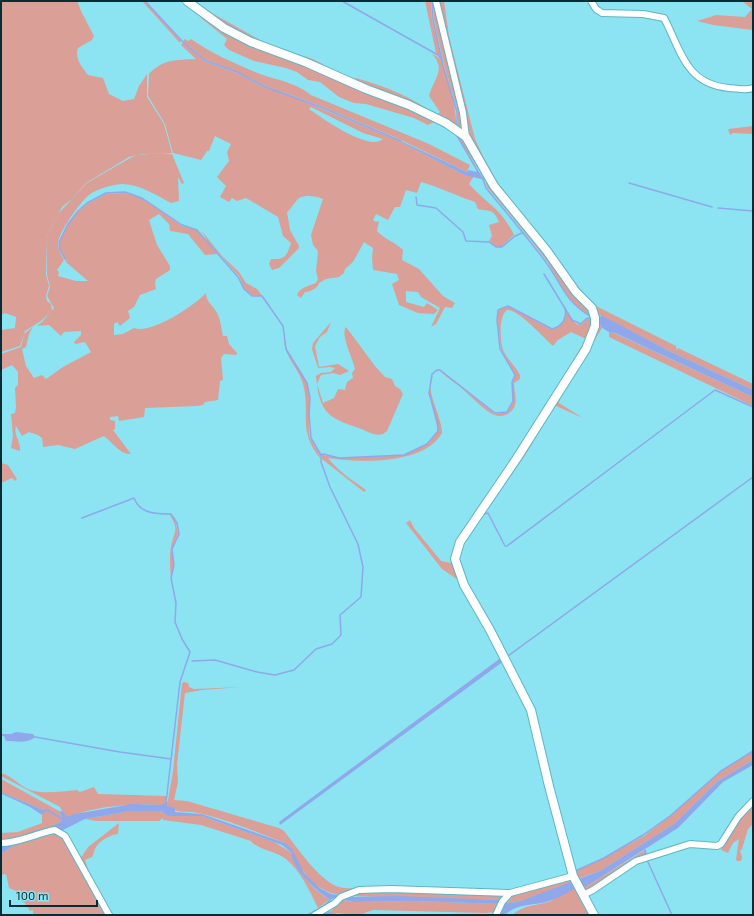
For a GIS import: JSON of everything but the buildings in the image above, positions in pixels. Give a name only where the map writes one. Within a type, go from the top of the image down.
[{"type":"street","points":[[187,1],[224,28],[251,42],[305,62],[366,89],[409,104],[446,123],[466,137]]},
{"type":"street","points":[[436,1],[463,113],[466,137],[494,186],[547,251],[576,292],[592,308],[595,318],[592,337],[586,349],[517,458],[460,542],[455,559],[464,585],[490,630],[531,710],[549,786],[574,877],[594,915]]},
{"type":"street","points":[[591,1],[596,9],[602,13],[643,14],[664,18],[685,65],[695,75],[716,86],[753,88]]},
{"type":"street","points":[[583,895],[636,861],[690,844],[717,846],[721,844],[741,814],[753,801]]},
{"type":"street","points":[[1,843],[13,842],[55,830],[65,836],[109,915]]},
{"type":"street","points":[[315,915],[335,903],[341,897],[359,890],[391,889],[510,893],[574,877]]},
{"type":"street","points":[[496,915],[502,902],[510,893]]},
{"type":"shaded area","points":[[1,1],[77,1],[94,36],[92,40],[78,48],[77,55],[81,66],[88,75],[103,78],[109,94],[123,101],[134,99],[139,86],[147,74],[147,97],[164,124],[172,153],[143,154],[129,157],[86,183],[72,199],[62,207],[46,238],[46,275],[49,286],[46,296],[47,301],[51,304],[52,311],[41,321],[25,331],[20,346],[1,352],[1,330],[15,328],[16,317],[5,313],[1,315]]},
{"type":"shaded area","points":[[142,1],[145,1],[181,41],[180,43]]},
{"type":"shaded area","points":[[189,1],[195,1],[212,13],[269,45],[313,59],[353,80],[356,78],[408,97],[437,115],[440,112],[429,96],[439,70],[436,60],[432,54],[438,57],[441,61],[447,76],[456,114],[456,128],[273,49],[220,23]]},
{"type":"shaded area","points":[[425,1],[431,1],[432,20],[441,57],[436,53]]},
{"type":"shaded area","points":[[433,1],[462,113],[464,132],[458,128],[458,112],[444,65],[434,20]]},
{"type":"shaded area","points":[[438,1],[444,1],[449,36],[460,80],[475,139],[483,156],[498,183],[584,294],[598,307],[676,346],[677,351],[678,348],[753,384],[753,390],[669,351],[600,315],[600,324],[602,328],[560,396],[559,403],[583,418],[556,406],[524,457],[466,540],[588,346],[598,315],[496,185],[471,139]]},
{"type":"shaded area","points":[[742,1],[753,1],[753,30],[713,25],[697,21],[716,15],[745,17],[752,9]]},
{"type":"shaded area","points":[[202,14],[224,29],[445,124],[455,134],[434,122],[428,125],[414,118],[366,104],[354,103],[339,97],[320,82],[308,80],[297,72],[254,61],[229,50],[224,45],[227,39],[201,18]]},
{"type":"shaded area","points":[[185,39],[188,41],[191,39],[216,54],[260,74],[293,85],[311,95],[429,144],[470,165],[467,172],[397,138],[323,107],[261,84],[237,72],[206,60],[183,41]]},
{"type":"shaded area","points":[[183,42],[206,62],[237,73],[261,86],[274,89],[397,140],[465,175],[474,176],[469,184],[499,213],[514,235],[501,247],[496,247],[489,241],[492,236],[489,225],[499,222],[495,214],[478,209],[475,202],[421,182],[417,193],[406,190],[400,207],[395,207],[388,220],[376,214],[373,220],[376,222],[379,221],[377,231],[403,250],[402,260],[419,269],[443,296],[455,303],[452,308],[445,307],[436,324],[431,327],[440,308],[421,297],[418,292],[406,291],[406,302],[424,307],[427,303],[438,310],[434,314],[418,313],[399,305],[392,284],[399,280],[397,274],[373,270],[373,248],[364,242],[353,262],[345,269],[344,273],[339,277],[326,279],[319,283],[314,289],[305,292],[301,298],[297,295],[298,292],[305,287],[316,283],[318,279],[316,271],[318,251],[313,245],[311,235],[323,199],[310,196],[300,197],[287,212],[290,230],[299,248],[279,268],[272,270],[269,264],[271,259],[283,258],[291,243],[283,236],[278,217],[246,198],[237,201],[232,198],[229,202],[220,197],[226,186],[217,177],[229,161],[227,152],[231,144],[215,136],[209,151],[207,151],[201,160],[173,153],[165,124],[148,96],[149,74],[159,65],[170,61],[196,59],[181,45]],"holes":[[[311,107],[363,133],[383,139],[376,142],[357,138],[334,126],[309,109]]]},
{"type":"shaded area","points":[[753,126],[753,134],[733,133],[730,135],[728,129]]},
{"type":"shaded area","points":[[457,134],[463,137],[493,187],[589,309],[592,316],[575,304],[569,297],[544,257],[487,187],[485,179],[458,138]]},
{"type":"shaded area","points":[[160,153],[172,154],[184,183],[182,184],[178,177],[179,201],[171,203],[142,188],[123,184],[105,187],[92,193],[76,210],[59,238],[58,243],[59,248],[64,260],[57,270],[59,272],[58,276],[76,281],[88,281],[67,263],[60,250],[59,242],[68,224],[79,211],[87,204],[106,194],[125,193],[142,198],[182,226],[197,230],[217,254],[205,255],[188,234],[170,231],[169,224],[159,214],[149,220],[157,245],[170,266],[170,270],[156,279],[156,289],[140,295],[134,307],[128,311],[130,318],[120,326],[117,322],[114,324],[114,335],[123,334],[134,328],[141,329],[150,327],[172,318],[192,305],[206,293],[208,301],[215,310],[220,321],[223,336],[227,336],[229,344],[237,353],[236,355],[224,354],[221,358],[223,380],[220,381],[218,400],[205,402],[203,405],[197,406],[145,408],[144,417],[119,421],[118,416],[110,417],[110,420],[115,421],[115,429],[113,430],[131,454],[127,454],[119,450],[104,436],[75,449],[58,445],[43,447],[42,438],[29,432],[22,436],[16,426],[15,429],[20,451],[11,448],[13,436],[11,414],[15,413],[16,407],[15,388],[18,385],[18,372],[12,365],[1,370],[1,354],[21,347],[24,334],[33,327],[29,334],[26,347],[22,349],[26,366],[34,378],[42,375],[46,379],[63,367],[91,352],[85,342],[75,344],[74,342],[81,335],[81,331],[64,332],[61,336],[49,325],[37,326],[54,308],[47,296],[50,287],[47,275],[46,238],[59,213],[87,183],[130,158],[138,155]]},
{"type":"shaded area","points":[[201,230],[222,256],[239,272],[246,283],[257,289],[268,303],[267,304],[262,296],[252,295],[244,289],[239,276],[208,242]]},
{"type":"shaded area","points":[[507,306],[550,329],[557,327],[564,321],[566,310],[576,324],[581,325],[587,319],[593,318],[589,335],[577,359],[538,422],[458,543],[454,562],[461,582],[442,569],[406,523],[410,520],[414,528],[441,561],[451,563],[452,551],[457,541],[531,429],[586,339],[571,332],[558,340],[553,346],[524,319],[512,311],[507,310],[504,313],[501,324],[502,342],[504,352],[520,375],[520,379],[514,383],[516,400],[514,408],[510,412],[501,416],[495,415],[486,410],[440,371],[437,371],[433,376],[433,374],[438,370],[440,370],[495,414],[508,412],[513,402],[512,385],[515,375],[501,349],[497,316],[499,309]]},
{"type":"shaded area","points":[[331,322],[327,332],[320,337],[315,346],[319,367],[338,364],[349,371],[340,375],[333,373],[321,375],[317,384],[323,403],[334,398],[338,389],[345,390],[347,382],[353,378],[352,373],[355,369],[346,341],[346,327],[375,366],[385,377],[392,379],[395,386],[400,389],[403,394],[387,431],[383,434],[374,434],[339,421],[322,405],[317,388],[316,376],[321,373],[331,372],[335,368],[318,368],[312,349],[313,343]]},
{"type":"shaded area","points":[[609,332],[753,397],[753,406],[609,337]]},
{"type":"shaded area","points":[[285,339],[290,356],[307,383],[310,408],[310,438],[320,455],[320,458],[313,448],[309,438],[303,384],[286,350]]},
{"type":"shaded area","points":[[433,376],[431,386],[430,383]]},
{"type":"shaded area","points":[[431,386],[433,400],[442,433],[433,443],[421,451],[390,459],[356,461],[328,458],[350,479],[366,490],[364,492],[322,459],[322,455],[339,458],[404,455],[428,444],[438,431],[429,393]]},
{"type":"shaded area","points":[[1,463],[8,465],[17,479],[15,481],[12,478],[1,483]]},
{"type":"shaded area","points":[[169,514],[175,519],[178,534],[172,548],[174,565],[171,578],[170,551],[175,527]]},
{"type":"shaded area","points":[[462,546],[458,555],[463,578],[457,554]]},
{"type":"shaded area","points":[[182,683],[188,683],[189,687],[194,689],[242,687],[202,690],[185,693],[177,764],[178,782],[174,800],[187,801],[279,828],[284,831],[319,874],[336,886],[344,888],[391,888],[343,895],[333,893],[323,889],[313,882],[303,871],[291,849],[285,843],[224,820],[198,813],[171,809],[167,806],[173,771]]},
{"type":"shaded area","points":[[753,751],[753,760],[718,781],[674,824],[600,871],[577,879],[574,872],[604,858],[644,836],[670,816],[721,771]]},
{"type":"shaded area","points":[[1,773],[10,777],[25,788],[39,792],[77,790],[80,792],[94,787],[98,794],[167,796],[166,802],[163,805],[138,804],[113,806],[88,811],[65,818],[60,807],[1,776]]},
{"type":"shaded area","points":[[1,779],[59,811],[63,819],[55,826],[1,842],[1,833],[18,832],[42,823],[42,815],[45,809],[43,810],[1,792]]},
{"type":"shaded area","points":[[753,802],[753,824],[748,829],[740,851],[742,857],[741,861],[738,861],[736,860],[739,839],[733,843],[728,853],[721,850],[739,819]]},
{"type":"shaded area","points":[[130,811],[161,811],[165,814],[202,816],[274,842],[292,853],[297,866],[306,880],[318,892],[330,899],[318,908],[305,882],[296,869],[286,859],[257,846],[251,841],[201,825],[163,820],[163,818],[159,821],[96,821],[85,819]]},
{"type":"shaded area","points":[[119,823],[118,834],[115,834],[100,842],[95,848],[92,857],[85,860],[90,875],[100,893],[80,859],[88,847]]},
{"type":"shaded area","points":[[52,833],[57,833],[65,837],[108,915],[33,915],[33,910],[30,911],[25,903],[17,899],[16,891],[9,888],[6,874],[1,875],[1,854],[16,844]]},
{"type":"shaded area","points":[[645,850],[645,855],[637,858],[593,889],[586,890],[582,886],[587,886]]},
{"type":"shaded area","points":[[571,878],[572,883],[518,902],[507,903],[514,894]]},
{"type":"shaded area","points":[[574,889],[577,890],[592,915],[512,915],[526,907],[551,901]]},
{"type":"shaded area","points":[[391,891],[506,896],[502,900],[348,896],[360,892]]},
{"type":"shaded area","points":[[339,899],[353,902],[417,901],[499,904],[496,912],[485,913],[373,910],[359,915],[336,913],[334,915],[326,915],[331,912],[336,905],[323,915],[317,915]]},
{"type":"water","points":[[397,140],[467,172],[469,170],[476,172],[477,169],[485,180],[465,175]]},
{"type":"water","points":[[601,315],[669,351],[753,390],[753,397],[615,333],[605,330],[602,328],[600,322]]},
{"type":"water","points":[[502,657],[504,661],[280,825],[279,822]]},
{"type":"water","points":[[16,732],[33,734],[35,737],[29,741],[17,742],[6,741],[4,736],[1,736],[1,734],[11,734]]},
{"type":"water","points":[[753,760],[753,765],[723,782],[678,828],[587,886],[577,888],[543,903],[514,908],[505,915],[498,915],[499,904],[417,901],[353,902],[337,898],[330,899],[312,886],[295,865],[292,858],[292,853],[282,845],[202,816],[168,816],[161,811],[130,811],[85,819],[57,833],[16,844],[1,854],[1,848],[12,840],[34,831],[53,826],[60,822],[63,819],[59,811],[64,812],[66,817],[75,814],[132,804],[162,805],[168,802],[167,806],[175,808],[175,812],[202,814],[285,843],[292,849],[304,873],[321,889],[331,894],[353,897],[395,896],[502,900],[507,903],[518,902],[600,871],[674,824],[718,781]]},
{"type":"water","points":[[1,792],[43,810],[46,809],[42,815],[30,807],[2,794]]},
{"type":"waterway","points":[[145,1],[182,41],[206,61],[237,72],[261,85],[323,108],[401,141]]},
{"type":"waterway","points":[[342,1],[438,55],[442,60]]},
{"type":"waterway","points":[[432,1],[433,20],[443,66],[457,112],[457,128]]},
{"type":"waterway","points":[[456,134],[477,170]]},
{"type":"waterway","points":[[483,179],[486,188],[549,266],[568,297],[582,311],[592,317]]},
{"type":"waterway","points":[[629,183],[712,207]]},
{"type":"waterway","points":[[65,259],[60,250],[59,242],[68,224],[78,211],[87,203],[106,193],[125,192],[142,198],[182,225],[197,230],[238,277],[244,289],[252,296],[262,296],[283,326],[286,349],[307,383],[310,398],[309,414],[311,438],[321,455],[321,462],[330,487],[358,544],[363,567],[361,597],[340,615],[341,635],[332,644],[316,649],[294,670],[275,675],[257,672],[215,660],[192,661]]},
{"type":"waterway","points":[[416,197],[417,205],[436,208],[463,232],[466,241],[489,242],[496,247],[502,247],[515,236],[522,233]]},
{"type":"waterway","points":[[718,208],[753,211]]},
{"type":"waterway","points":[[544,274],[572,320],[581,324],[586,319],[591,317]]},
{"type":"waterway","points":[[321,455],[323,454],[339,458],[404,455],[427,444],[438,431],[438,424],[429,393],[432,374],[437,370],[440,370],[495,413],[507,412],[513,401],[512,382],[515,375],[500,349],[497,320],[498,310],[508,306],[552,329],[559,326],[563,322],[565,308]]},
{"type":"waterway","points":[[484,514],[488,513],[505,546],[507,546],[715,390],[753,407]]},
{"type":"waterway","points":[[508,656],[753,477]]},
{"type":"waterway","points":[[82,518],[134,498],[144,510],[160,514],[171,514],[177,523],[179,534],[172,549],[174,565],[171,578],[176,603],[175,622],[182,639],[190,652],[180,682],[166,803]]},
{"type":"waterway","points":[[35,737],[120,752],[171,759]]},
{"type":"waterway","points":[[575,871],[604,858],[643,835],[670,816],[721,771],[753,751]]},
{"type":"waterway","points":[[44,811],[47,810],[63,819]]},
{"type":"waterway","points":[[645,850],[646,854]]},
{"type":"waterway","points":[[647,860],[672,915]]},
{"type":"waterway","points":[[307,915],[324,906],[331,898]]},
{"type":"waterway","points":[[324,915],[331,912]]}]
